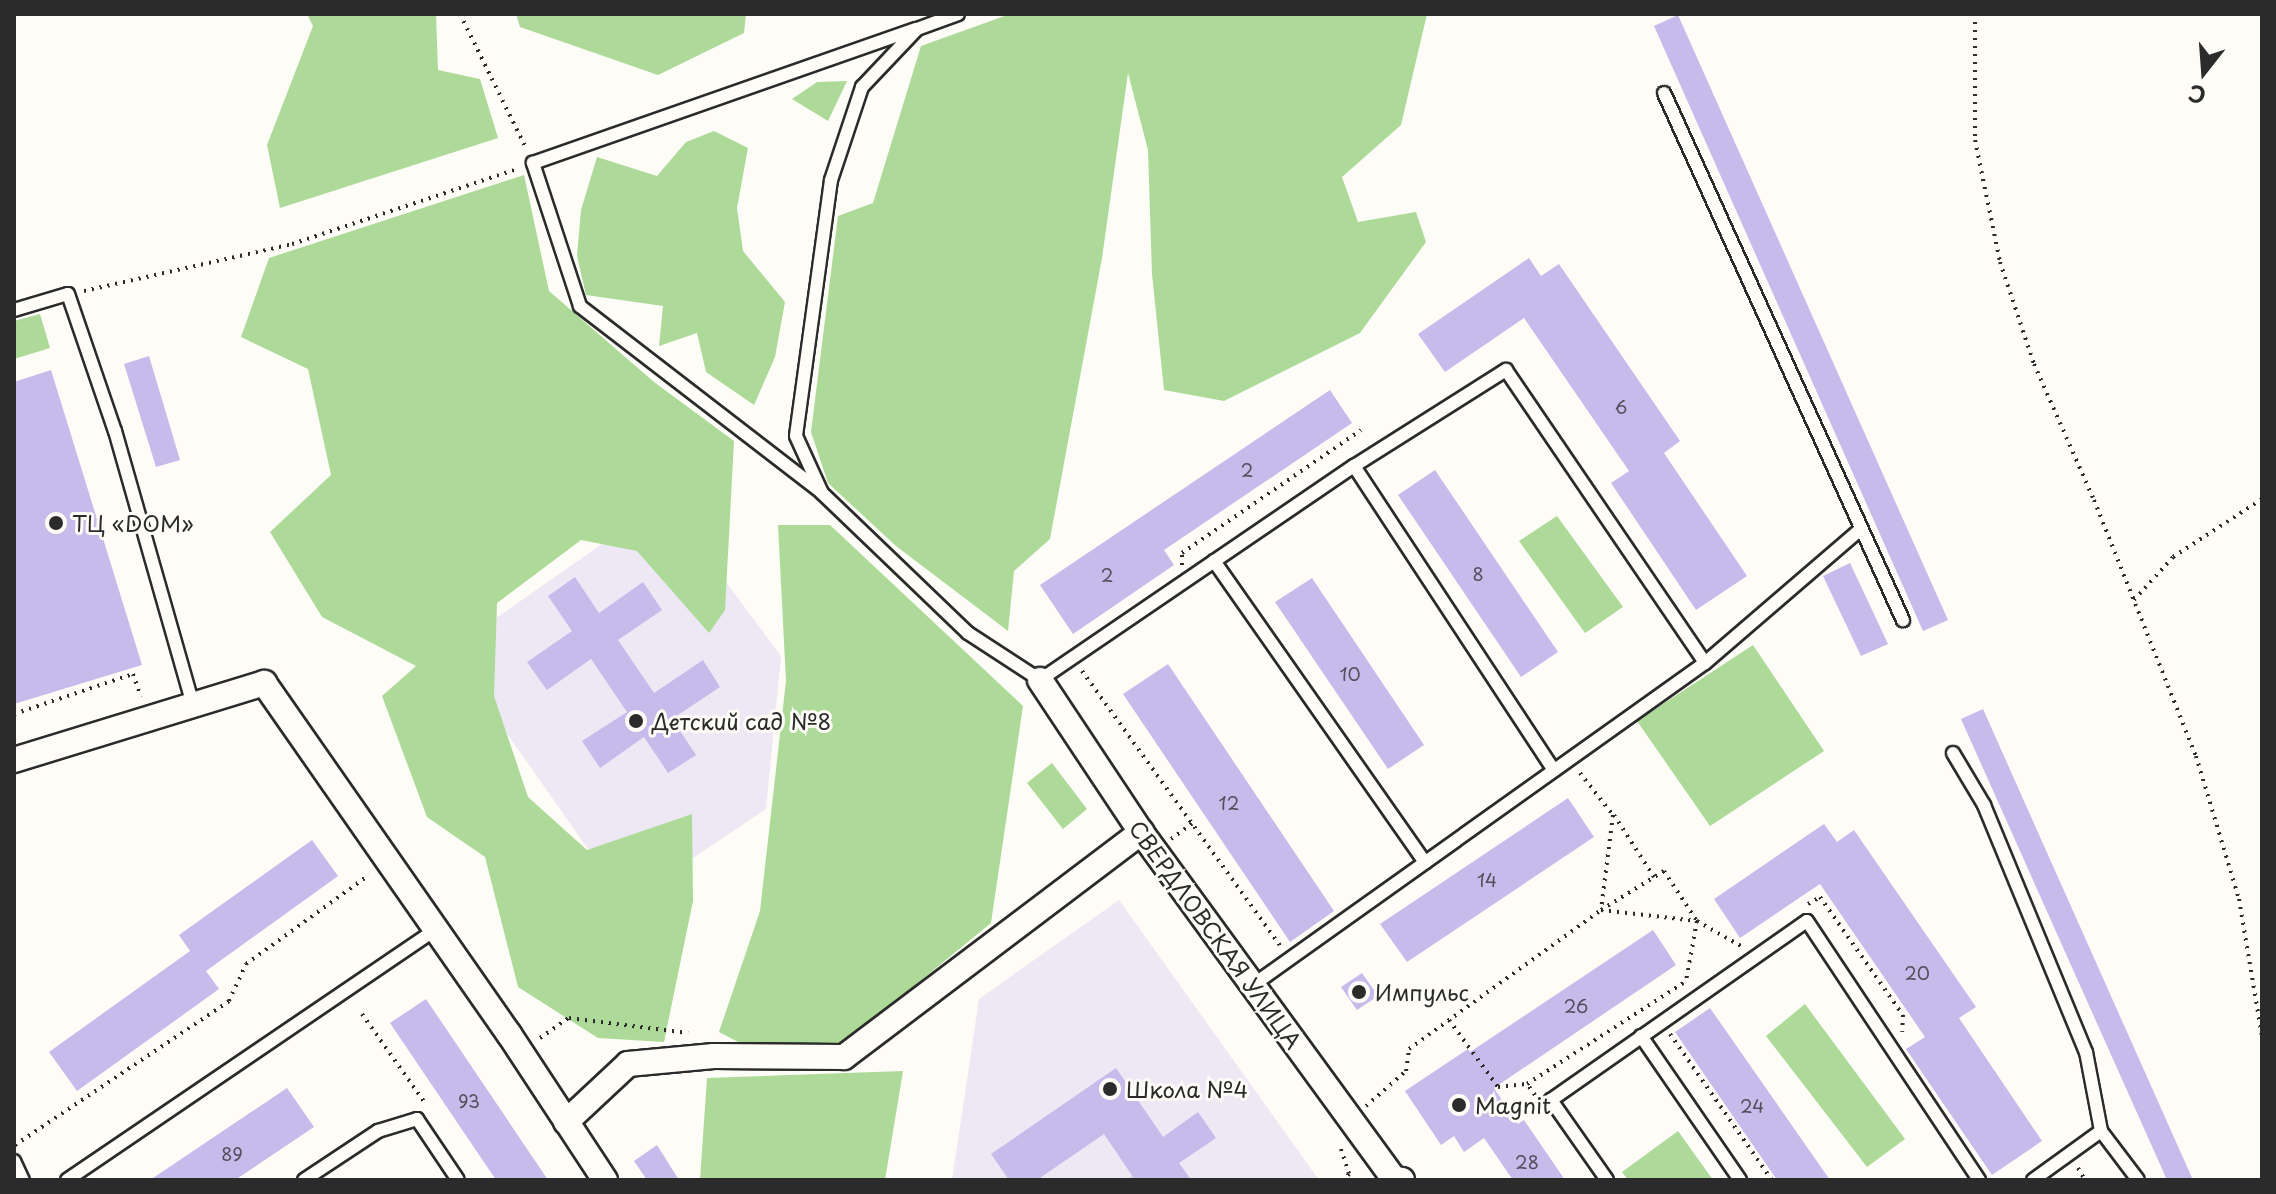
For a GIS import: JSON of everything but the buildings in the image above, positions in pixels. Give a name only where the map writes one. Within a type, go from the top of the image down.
[{"type":"street","name":"СВЕРДЛОВСКАЯ УЛИЦА","points":[[1040,680],[1141,832],[1394,1179],[1402,1180]]},
{"type":"street","points":[[14,760],[264,683],[605,1180]]},
{"type":"street","points":[[566,1122],[628,1064],[714,1056],[844,1057],[1141,832]]},
{"type":"lane","points":[[958,14],[533,163],[580,306],[822,493],[968,633],[1040,680],[1354,466],[1506,370],[1705,663]]},
{"type":"lane","points":[[822,493],[796,436],[831,180],[862,87],[917,29]]},
{"type":"lane","points":[[1664,93],[1903,620]]},
{"type":"lane","points":[[14,310],[68,294],[115,431],[193,705]]},
{"type":"lane","points":[[1354,466],[1554,770]]},
{"type":"lane","points":[[1253,985],[1705,663],[1861,529]]},
{"type":"lane","points":[[1214,561],[1425,862]]},
{"type":"lane","points":[[1953,753],[1984,805],[2086,1052],[2101,1131],[2138,1180]]},
{"type":"lane","points":[[1607,1180],[1551,1100],[1807,921],[1979,1180]]},
{"type":"lane","points":[[67,1180],[435,930]]},
{"type":"lane","points":[[1641,1036],[1740,1180]]},
{"type":"lane","points":[[304,1180],[378,1131],[417,1119],[458,1180]]},
{"type":"lane","points":[[2033,1180],[2101,1131]]},
{"type":"lane","points":[[14,1161],[23,1180]]},
{"type":"path","points":[[68,294],[292,244],[533,163],[460,14]]},
{"type":"path","points":[[1975,14],[1975,140],[2000,262],[2034,364],[2196,756],[2239,899],[2262,1036]]},
{"type":"path","points":[[2134,600],[2173,557],[2262,499]]},
{"type":"path","points":[[14,714],[133,674],[140,694]]},
{"type":"path","points":[[1613,815],[1654,877]]},
{"type":"path","points":[[1172,839],[1192,824]]},
{"type":"path","points":[[14,1145],[229,1001],[246,964],[374,871]]},
{"type":"path","points":[[1807,906],[1820,897],[1903,1015],[1902,1038]]},
{"type":"path","points":[[1364,1108],[1406,1071],[1409,1049],[1601,910],[1697,921],[1741,947]]},
{"type":"path","points":[[1730,954],[1754,938]]},
{"type":"path","points":[[1449,1020],[1498,1087],[1527,1084],[1697,974]]},
{"type":"path","points":[[1650,1004],[1772,1180]]},
{"type":"path","points":[[362,1014],[434,1116]]},
{"type":"path","points":[[1527,1084],[1535,1096]]},
{"type":"path","points":[[1340,1146],[1349,1174],[1344,1180]]},
{"type":"shaded area","name":"Детский сад №8","points":[[665,500],[781,656],[766,809],[626,903],[449,651]]},
{"type":"shaded area","name":"Школа №4","points":[[1119,900],[1319,1180],[952,1180],[979,999]]},
{"type":"green space","points":[[307,14],[436,14],[438,70],[480,79],[498,138],[280,208],[267,145],[313,26]]},
{"type":"green space","points":[[516,14],[746,14],[744,33],[658,75],[520,27]]},
{"type":"green space","points":[[1010,14],[1427,14],[1401,125],[1342,177],[1358,222],[1416,212],[1426,242],[1360,333],[1224,401],[1164,390],[1152,274],[1148,150],[1128,73],[1102,258],[1050,539],[1014,571],[1008,631],[896,546],[828,483],[811,432],[838,216],[873,203],[921,46]]},
{"type":"green space","points":[[847,81],[828,121],[792,99],[817,82]]},
{"type":"green space","points":[[714,131],[748,148],[737,208],[743,251],[785,302],[775,357],[754,405],[706,372],[697,333],[659,346],[663,306],[586,295],[577,256],[581,210],[597,157],[657,176],[686,142]]},
{"type":"green space","points":[[524,175],[549,291],[654,382],[734,441],[725,610],[709,633],[637,551],[581,540],[497,603],[494,696],[528,797],[587,850],[692,814],[693,901],[664,1042],[598,1038],[518,987],[485,857],[427,817],[382,696],[416,666],[322,617],[270,532],[331,475],[308,369],[241,337],[269,258]]},
{"type":"green space","points":[[40,314],[50,348],[14,359],[14,321]]},
{"type":"green space","points":[[1557,516],[1623,607],[1585,633],[1519,541]]},
{"type":"green space","points":[[778,525],[830,525],[1023,706],[991,923],[842,1045],[740,1043],[719,1032],[760,911],[786,681]]},
{"type":"green space","points":[[1753,645],[1824,751],[1710,826],[1637,721]]},
{"type":"green space","points":[[1052,763],[1087,809],[1063,829],[1027,783]]},
{"type":"green space","points":[[1805,1004],[1905,1139],[1867,1167],[1766,1036]]},
{"type":"green space","points":[[903,1071],[885,1180],[700,1180],[707,1078]]},
{"type":"green space","points":[[1678,1131],[1713,1180],[1628,1180],[1622,1172]]},
{"type":"place","name":"ТЦ «DOM»","points":[[56,523]]},
{"type":"place","name":"Детский сад №8","points":[[636,721]]},
{"type":"place","name":"Импульс","points":[[1359,992]]},
{"type":"place","name":"Школа №4","points":[[1110,1089]]},
{"type":"place","name":"Magnit","points":[[1459,1105]]}]
